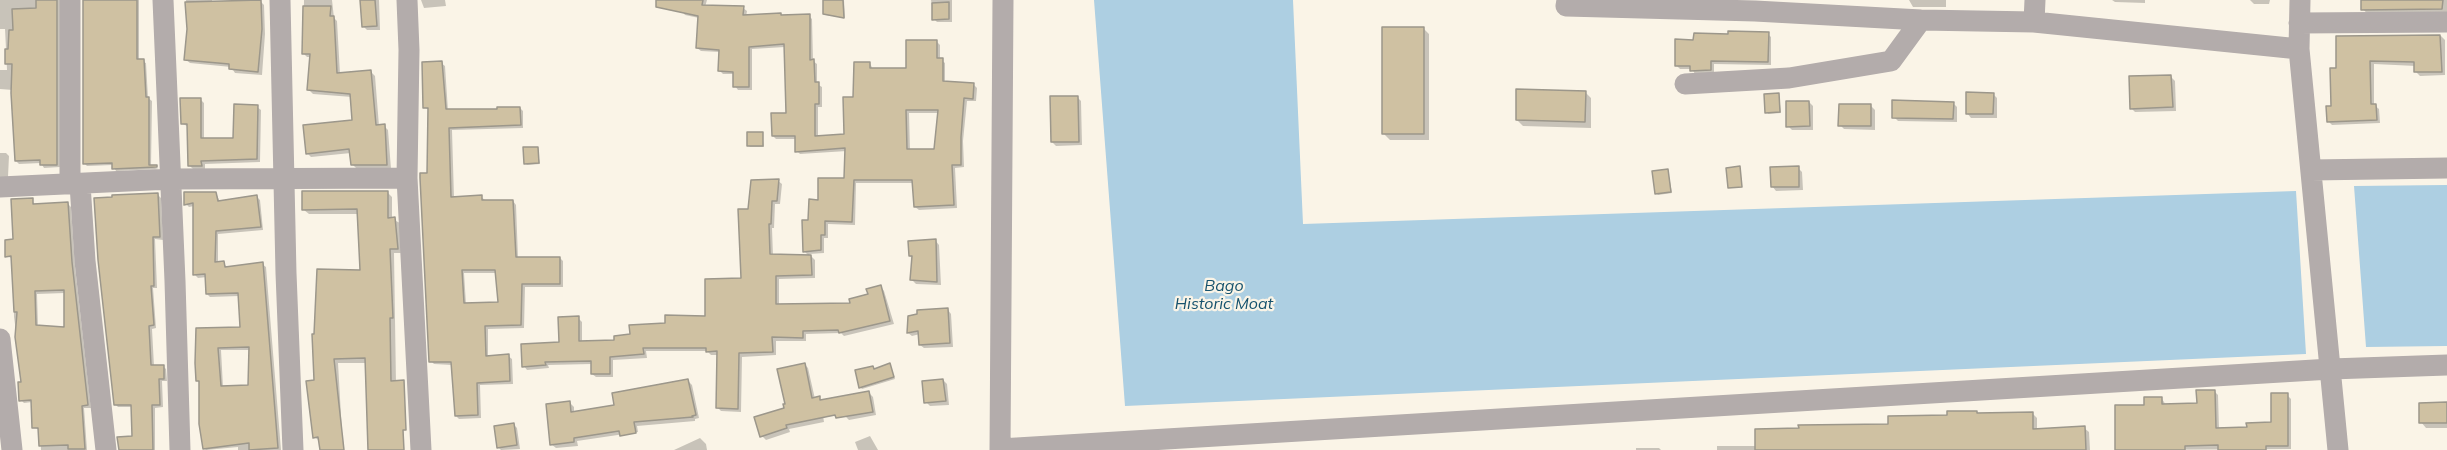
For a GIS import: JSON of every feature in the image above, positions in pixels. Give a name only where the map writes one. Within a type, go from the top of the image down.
[{"type":"street","points":[[70,0],[75,184],[106,450]]},
{"type":"street","points":[[163,0],[180,450]]},
{"type":"street","points":[[280,0],[294,450]]},
{"type":"street","points":[[407,0],[409,50],[407,178],[421,450]]},
{"type":"street","points":[[1003,0],[1000,450],[2331,369],[2447,365]]},
{"type":"street","points":[[1566,0],[1566,6],[1659,4],[1850,8],[1921,20],[1955,10],[2034,22],[2299,50]]},
{"type":"street","points":[[2034,22],[2035,0]]},
{"type":"street","points":[[2300,0],[2299,50],[2338,450]]},
{"type":"street","points":[[1685,84],[1789,78],[1891,61],[1921,20]]},
{"type":"street","points":[[2299,23],[2447,22]]},
{"type":"street","points":[[2311,170],[2447,168]]},
{"type":"street","points":[[0,187],[171,179],[407,178]]},
{"type":"street","points":[[0,339],[12,450]]},
{"type":"water","name":"Bago Historic Moat","points":[[1094,0],[1293,0],[1303,224],[2296,191],[2306,354],[1125,406]]},
{"type":"water","points":[[2447,185],[2447,346],[2366,347],[2354,186]]},
{"type":"building","points":[[36,0],[57,0],[57,165],[40,165],[40,160],[15,161],[11,93],[12,64],[5,64],[5,49],[8,49],[9,30],[13,30],[12,9],[36,8]]},
{"type":"building","points":[[83,0],[137,0],[137,59],[144,59],[146,97],[149,97],[149,165],[157,165],[157,167],[112,169],[112,163],[83,164]]},
{"type":"building","points":[[261,0],[262,29],[258,72],[229,69],[229,64],[184,60],[187,29],[185,2]]},
{"type":"building","points":[[360,0],[375,0],[377,26],[362,27]]},
{"type":"building","points":[[656,0],[703,0],[702,5],[744,6],[743,15],[810,14],[810,60],[814,59],[815,82],[819,82],[819,104],[815,104],[815,136],[844,134],[843,97],[853,97],[854,62],[870,62],[870,68],[906,68],[906,40],[937,40],[937,58],[943,58],[943,81],[974,83],[973,99],[964,98],[961,165],[952,165],[954,205],[914,207],[912,180],[854,180],[852,222],[825,221],[825,235],[821,235],[821,250],[803,252],[802,220],[808,220],[809,199],[818,200],[818,178],[844,178],[845,148],[795,152],[795,136],[772,136],[771,113],[786,113],[784,44],[749,47],[749,87],[733,87],[733,72],[718,71],[719,50],[696,48],[698,16],[656,7]],"holes":[[[906,110],[938,110],[934,149],[907,149]]]},
{"type":"building","points":[[823,0],[843,0],[844,18],[823,14]]},
{"type":"building","points":[[2361,0],[2443,0],[2442,9],[2361,10]]},
{"type":"building","points":[[949,2],[949,19],[932,20],[932,3]]},
{"type":"building","points":[[303,6],[331,6],[330,16],[334,16],[337,73],[371,70],[376,125],[385,124],[387,165],[351,165],[349,149],[306,154],[303,125],[352,120],[350,94],[307,90],[310,54],[302,54]]},
{"type":"building","points":[[1382,27],[1424,27],[1424,134],[1382,134]]},
{"type":"building","points":[[1728,31],[1769,32],[1768,62],[1711,61],[1711,70],[1690,71],[1690,66],[1675,66],[1675,39],[1693,40],[1694,33],[1728,34]]},
{"type":"building","points":[[2440,35],[2442,72],[2414,72],[2414,62],[2370,61],[2371,104],[2376,104],[2377,120],[2327,122],[2326,106],[2331,106],[2330,68],[2336,68],[2336,36]]},
{"type":"building","points":[[442,61],[446,109],[520,107],[521,125],[449,128],[451,197],[482,195],[482,200],[513,200],[516,257],[560,257],[560,284],[522,284],[521,325],[485,326],[486,356],[509,354],[510,381],[477,383],[478,415],[455,416],[451,362],[429,362],[420,178],[420,173],[427,173],[428,108],[423,108],[422,62]],"holes":[[[462,270],[495,270],[498,302],[464,303]]]},
{"type":"building","points":[[2171,75],[2173,107],[2130,109],[2129,76]]},
{"type":"building","points":[[1516,89],[1586,91],[1585,122],[1516,120]]},
{"type":"building","points":[[1966,92],[1994,93],[1993,114],[1966,114]]},
{"type":"building","points":[[1779,93],[1780,112],[1765,113],[1764,94]]},
{"type":"building","points":[[1050,96],[1078,96],[1079,142],[1051,142]]},
{"type":"building","points":[[180,98],[201,98],[201,138],[233,138],[234,104],[258,105],[257,159],[201,161],[202,166],[188,166],[187,124],[181,124]]},
{"type":"building","points":[[1892,100],[1954,102],[1953,119],[1892,118]]},
{"type":"building","points":[[1786,101],[1809,101],[1810,126],[1786,127]]},
{"type":"building","points":[[1839,104],[1871,104],[1871,126],[1838,126]]},
{"type":"building","points":[[747,132],[763,132],[763,146],[747,146]]},
{"type":"building","points":[[523,147],[538,147],[539,163],[524,164]]},
{"type":"building","points":[[1740,166],[1742,187],[1728,188],[1726,168]]},
{"type":"building","points":[[1799,166],[1799,187],[1771,187],[1770,167]]},
{"type":"building","points":[[1668,169],[1671,192],[1655,194],[1652,171]]},
{"type":"building","points":[[779,179],[777,201],[772,201],[771,224],[769,224],[770,254],[811,255],[812,275],[776,276],[776,304],[850,303],[849,299],[868,294],[866,289],[881,285],[890,321],[839,333],[838,330],[803,331],[803,338],[772,337],[773,352],[739,353],[738,409],[716,408],[717,351],[706,352],[706,348],[643,348],[644,354],[610,357],[610,374],[591,374],[591,361],[545,362],[546,365],[522,367],[521,344],[559,342],[558,317],[579,316],[579,341],[614,340],[614,336],[630,334],[629,325],[665,323],[665,315],[705,316],[705,279],[741,278],[738,209],[748,209],[751,180]]},
{"type":"building","points":[[302,191],[388,191],[388,218],[395,217],[398,249],[390,249],[393,318],[390,318],[391,381],[404,380],[406,430],[403,430],[404,450],[368,450],[365,358],[334,359],[344,450],[320,450],[318,437],[313,438],[306,381],[314,380],[312,334],[314,334],[317,269],[360,270],[357,209],[302,210]]},
{"type":"building","points":[[184,192],[216,192],[218,201],[257,195],[261,227],[216,231],[215,262],[224,261],[225,267],[263,262],[278,448],[249,450],[249,443],[203,449],[199,424],[199,381],[196,381],[196,328],[240,327],[238,293],[206,294],[205,274],[193,275],[193,203],[184,205]],"holes":[[[249,347],[248,385],[221,386],[218,348]]]},
{"type":"building","points":[[158,193],[160,237],[153,237],[154,286],[151,286],[154,325],[149,326],[151,365],[164,365],[164,379],[159,379],[160,405],[152,405],[153,450],[119,450],[117,437],[132,436],[131,405],[114,405],[98,260],[94,198]]},
{"type":"building","points":[[33,198],[33,204],[68,202],[72,262],[88,405],[82,406],[85,449],[68,449],[68,445],[39,446],[38,428],[32,428],[31,400],[19,401],[18,382],[21,382],[15,337],[17,312],[14,312],[11,256],[5,257],[5,240],[13,239],[11,199]],"holes":[[[64,290],[64,327],[36,325],[35,291]]]},
{"type":"building","points":[[936,239],[937,282],[910,280],[912,256],[909,256],[908,241]]},
{"type":"building","points":[[948,308],[950,343],[919,345],[918,331],[907,333],[908,316],[917,314],[917,310]]},
{"type":"building","points":[[805,363],[812,398],[820,396],[820,400],[869,391],[873,412],[836,418],[835,415],[786,425],[787,428],[760,437],[754,417],[784,408],[783,404],[785,404],[777,369]]},
{"type":"building","points":[[890,363],[894,377],[859,388],[855,370],[873,366],[874,369]]},
{"type":"building","points":[[688,379],[696,415],[693,417],[634,422],[636,433],[620,436],[619,431],[574,438],[574,442],[550,445],[546,404],[570,401],[571,412],[614,405],[612,393]]},
{"type":"building","points":[[943,379],[946,401],[924,403],[922,381]]},
{"type":"building","points":[[2196,390],[2215,390],[2216,428],[2247,427],[2246,423],[2271,422],[2271,393],[2288,393],[2288,446],[2266,446],[2266,450],[2218,450],[2218,445],[2185,446],[2185,450],[2115,450],[2115,405],[2144,405],[2144,397],[2162,397],[2162,404],[2197,403]]},
{"type":"building","points":[[2447,402],[2447,423],[2419,423],[2419,403]]},
{"type":"building","points":[[1947,411],[2033,412],[2033,429],[2085,426],[2086,450],[1755,450],[1755,429],[1799,428],[1798,425],[1888,424],[1888,416],[1947,415]]},
{"type":"building","points":[[514,423],[517,445],[497,448],[494,426]]}]
